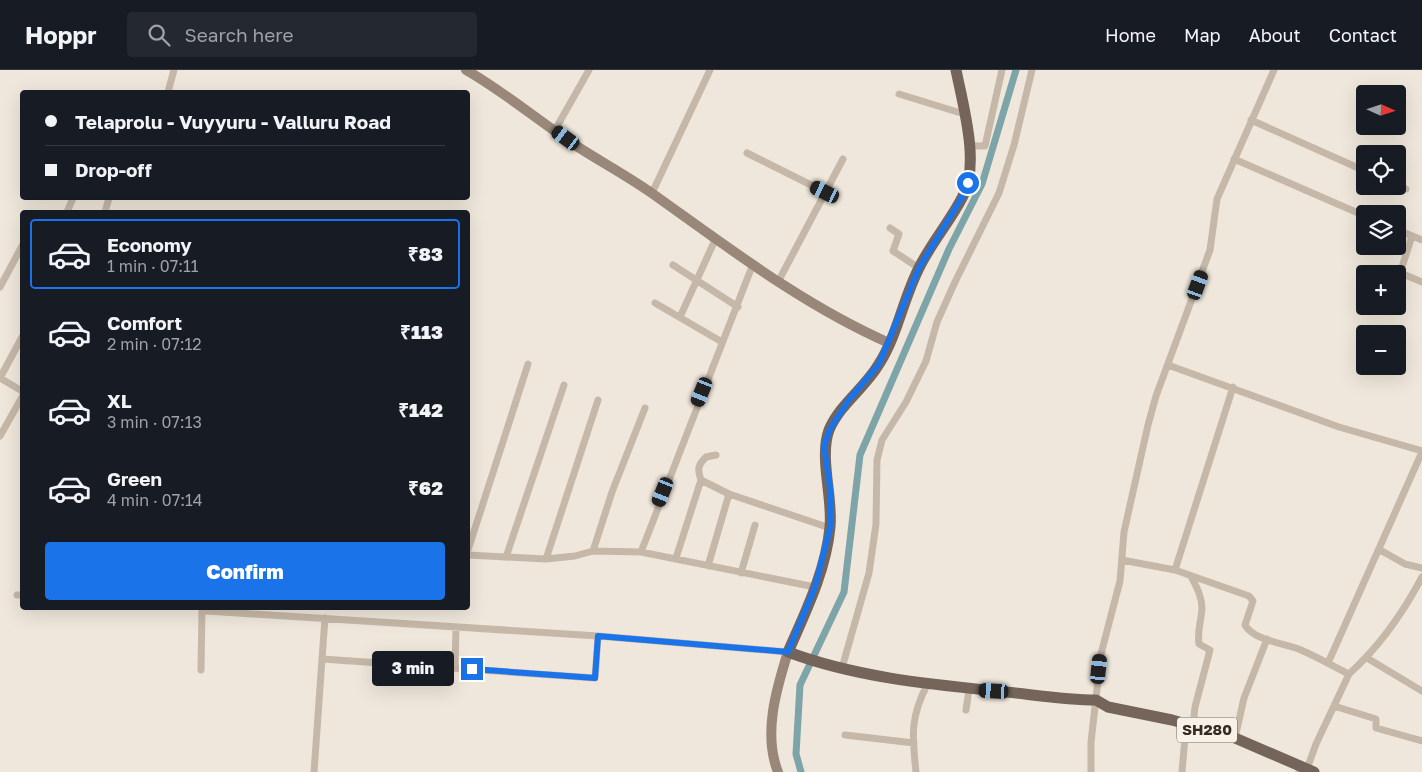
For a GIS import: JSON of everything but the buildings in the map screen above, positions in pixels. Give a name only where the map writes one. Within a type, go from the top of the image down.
[{"type":"main road","points":[[466,70],[514,99],[578,147],[652,193],[715,240],[778,282],[828,314],[889,343]]},
{"type":"main road","points":[[778,772],[773,760],[773,703],[793,654],[815,587],[830,528],[830,488],[824,446],[830,429],[848,401],[879,364],[919,268],[964,194],[971,171],[970,146],[956,70]]},
{"type":"main road","name":"SH280","points":[[793,654],[842,668],[969,689],[1096,700],[1108,707],[1172,720],[1235,738],[1307,771]]},
{"type":"street","points":[[169,90],[174,70]]},
{"type":"street","points":[[555,130],[589,70]]},
{"type":"street","points":[[652,193],[710,70]]},
{"type":"street","points":[[970,146],[985,146],[1002,70]]},
{"type":"street","points":[[842,668],[870,573],[876,524],[877,460],[882,440],[906,402],[926,361],[938,322],[955,282],[999,194],[1014,145],[1032,70]]},
{"type":"street","points":[[1091,772],[1091,742],[1101,654],[1120,580],[1124,532],[1154,403],[1210,250],[1217,199],[1274,70]]},
{"type":"street","points":[[899,94],[964,114]]},
{"type":"street","points":[[1251,120],[1356,167]]},
{"type":"street","points":[[747,153],[825,192]]},
{"type":"street","points":[[778,282],[843,159]]},
{"type":"street","points":[[1234,159],[1356,212]]},
{"type":"street","points":[[890,228],[899,234],[893,251],[919,268]]},
{"type":"street","points":[[1406,233],[1422,240]]},
{"type":"street","points":[[1412,236],[1401,270],[1403,274],[1422,282]]},
{"type":"street","points":[[680,317],[715,240]]},
{"type":"street","points":[[0,287],[20,250]]},
{"type":"street","points":[[640,552],[722,342],[738,307],[753,264]]},
{"type":"street","points":[[673,265],[738,307]]},
{"type":"street","points":[[655,303],[722,342]]},
{"type":"street","points":[[20,341],[0,378],[20,391]]},
{"type":"street","points":[[470,544],[528,364]]},
{"type":"street","points":[[1168,365],[1339,427],[1422,452],[1380,550],[1328,663]]},
{"type":"street","points":[[506,557],[564,385]]},
{"type":"street","points":[[1175,570],[1233,387]]},
{"type":"street","points":[[0,436],[20,400]]},
{"type":"street","points":[[546,559],[598,400]]},
{"type":"street","points":[[593,551],[612,492],[645,408]]},
{"type":"street","points":[[716,455],[706,457],[699,464],[697,471],[701,480],[729,494],[830,528]]},
{"type":"street","points":[[676,558],[701,480]]},
{"type":"street","points":[[708,566],[729,494]]},
{"type":"street","points":[[741,573],[755,524]]},
{"type":"street","points":[[1380,550],[1405,564],[1422,568]]},
{"type":"street","points":[[470,555],[546,559],[575,556],[593,551],[640,552],[815,587]]},
{"type":"street","points":[[1122,560],[1175,570],[1192,578],[1251,598],[1253,604],[1246,627],[1267,638],[1299,649],[1349,674]]},
{"type":"street","points":[[1182,772],[1189,726],[1210,650],[1199,644],[1197,632],[1202,609],[1200,594],[1192,578]]},
{"type":"street","points":[[1307,771],[1349,674],[1367,658],[1391,627],[1422,578]]},
{"type":"street","points":[[201,670],[205,610]]},
{"type":"street","points":[[218,610],[598,636],[793,654]]},
{"type":"street","points":[[314,772],[325,618]]},
{"type":"street","points":[[454,668],[456,627]]},
{"type":"street","points":[[322,660],[595,678],[598,636]]},
{"type":"street","points":[[1235,738],[1244,698],[1267,638]]},
{"type":"street","points":[[1367,658],[1422,691]]},
{"type":"street","points":[[916,772],[912,728],[916,710],[928,682]]},
{"type":"street","points":[[966,710],[969,689]]},
{"type":"street","points":[[1334,706],[1376,719],[1376,728],[1422,741]]},
{"type":"street","points":[[845,736],[914,743]]},
{"type":"waterway","points":[[801,772],[796,754],[800,685],[844,592],[860,455],[949,249],[982,184],[1016,70]]},
{"type":"route","points":[[472,669],[595,678],[598,636],[788,652],[815,587],[830,528],[830,488],[824,446],[830,429],[838,414],[879,364],[895,330],[905,299],[919,268],[964,194],[968,183]]}]
